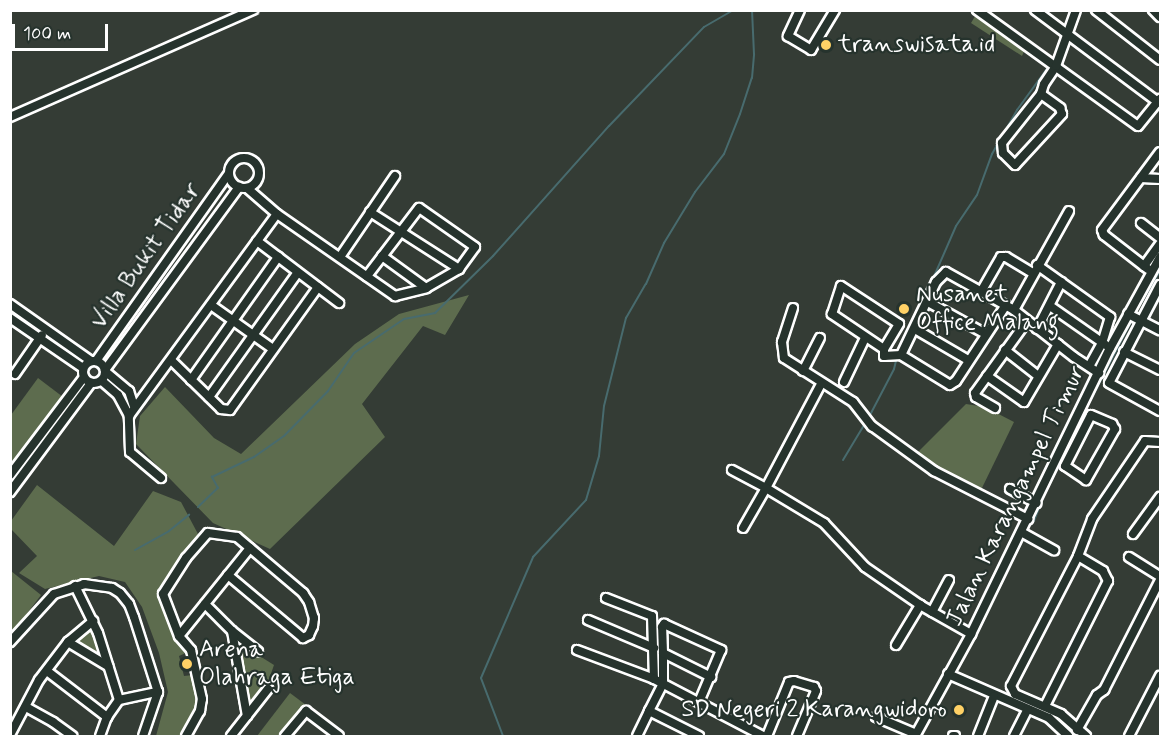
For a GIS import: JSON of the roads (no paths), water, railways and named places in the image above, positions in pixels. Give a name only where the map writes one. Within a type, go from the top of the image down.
[{"type":"street","points":[[10,117],[253,10]]},
{"type":"street","points":[[800,10],[788,36],[811,50],[835,10]]},
{"type":"street","points":[[977,10],[1138,126],[1159,101],[1035,10]]},
{"type":"street","points":[[1041,94],[1060,108],[1062,114],[1016,165],[1003,153],[1002,143],[1041,94],[1076,10]]},
{"type":"street","points":[[1096,10],[1161,60]]},
{"type":"street","points":[[1153,10],[1161,17]]},
{"type":"street","points":[[1147,269],[1104,236],[1102,230],[1161,153]]},
{"type":"street","name":"Villa Bukit Tidar","points":[[84,373],[229,173],[231,165],[238,159],[246,158],[254,162],[258,170],[258,178],[243,188],[104,374]]},
{"type":"street","name":"Villa Bukit Tidar","points":[[229,173],[231,182],[243,188]]},
{"type":"street","points":[[340,257],[395,176]]},
{"type":"street","points":[[1141,178],[1161,179]]},
{"type":"street","points":[[243,188],[395,296],[426,288],[459,269],[475,247],[419,208],[367,276]]},
{"type":"street","points":[[884,349],[832,314],[841,286],[899,324],[884,349],[884,356],[899,355],[950,385],[956,381],[986,334],[1010,307],[1069,211]]},
{"type":"street","points":[[370,212],[459,269]]},
{"type":"street","points":[[127,413],[171,360],[277,214]]},
{"type":"street","points":[[1141,223],[1161,238]]},
{"type":"street","points":[[257,241],[339,303]]},
{"type":"street","name":"Jalan Karangampel Timur","points":[[915,735],[971,634],[1036,503],[1072,441],[1110,348],[1134,316],[1147,269],[1161,244]]},
{"type":"street","points":[[191,380],[278,256]]},
{"type":"street","points":[[382,256],[426,288]]},
{"type":"street","points":[[982,290],[999,259],[1004,256],[1061,282],[1110,316],[1101,343],[1089,366]]},
{"type":"street","name":"Jalan Karangampel Timur","points":[[1147,269],[1161,257]]},
{"type":"street","points":[[209,397],[298,272]]},
{"type":"street","points":[[899,355],[915,329],[943,273],[949,273],[1010,307],[1099,373]]},
{"type":"street","points":[[1037,328],[1061,282]]},
{"type":"street","points":[[171,360],[225,411],[230,410],[318,287]]},
{"type":"street","points":[[1160,287],[1134,316],[1124,352],[1109,383],[1161,411]]},
{"type":"street","points":[[928,302],[986,334]]},
{"type":"street","points":[[10,304],[45,330],[94,361],[101,363],[104,374],[127,413],[130,452],[161,478]]},
{"type":"street","points":[[211,305],[273,350]]},
{"type":"street","points":[[1050,306],[1110,348]]},
{"type":"street","points":[[793,308],[782,350],[784,358],[821,384],[853,402],[867,418],[942,477],[1029,519]]},
{"type":"street","points":[[1134,316],[1161,330]]},
{"type":"street","points":[[10,318],[84,373],[91,384]]},
{"type":"street","points":[[995,408],[975,395],[1027,321]]},
{"type":"street","points":[[915,329],[968,360]]},
{"type":"street","points":[[12,374],[45,330]]},
{"type":"street","points":[[803,371],[820,338]]},
{"type":"street","points":[[844,382],[865,338]]},
{"type":"street","points":[[987,376],[1024,402],[1058,344]]},
{"type":"street","points":[[1005,350],[1038,376]]},
{"type":"street","points":[[1124,352],[1161,370]]},
{"type":"street","points":[[10,475],[84,373]]},
{"type":"street","points":[[10,492],[91,384],[104,374]]},
{"type":"street","points":[[104,374],[129,391],[135,406]]},
{"type":"street","points":[[743,528],[821,384]]},
{"type":"street","points":[[1093,414],[1115,427],[1090,477],[1086,480],[1066,468],[1072,441],[1093,414]]},
{"type":"street","points":[[1086,736],[1061,714],[1015,694],[1011,686],[1078,556],[1092,519],[1140,447],[1150,439],[1161,442]]},
{"type":"street","points":[[732,470],[824,523],[857,560],[920,605],[971,634]]},
{"type":"street","points":[[1010,489],[1036,503]]},
{"type":"street","points":[[1133,534],[1161,497]]},
{"type":"street","points":[[1021,532],[1054,550]]},
{"type":"street","points":[[186,736],[200,711],[202,699],[191,650],[179,636],[163,594],[186,558],[208,533],[237,537],[307,597],[314,618],[309,635],[303,638],[228,575]]},
{"type":"street","points":[[179,636],[250,548]]},
{"type":"street","points":[[1045,706],[1107,580],[1103,571],[1078,556]]},
{"type":"street","points":[[1077,730],[1097,695],[1104,690],[1161,578],[1129,557]]},
{"type":"street","points":[[932,612],[949,580]]},
{"type":"street","points":[[10,642],[46,599],[84,584],[112,588],[129,604],[158,693],[143,736]]},
{"type":"street","points":[[75,586],[93,621],[119,700]]},
{"type":"street","points":[[606,598],[651,616],[654,679]]},
{"type":"street","points":[[205,604],[232,631],[258,651]]},
{"type":"street","points":[[896,645],[920,605]]},
{"type":"street","points":[[588,620],[654,648]]},
{"type":"street","points":[[10,735],[47,671],[68,642],[93,621]]},
{"type":"street","points":[[637,736],[663,684],[662,627],[664,624],[720,648],[721,651],[711,677],[699,702]]},
{"type":"street","points":[[232,631],[247,716]]},
{"type":"street","points":[[68,642],[108,666]]},
{"type":"street","points":[[577,650],[654,679],[763,736]]},
{"type":"street","points":[[663,653],[711,677]]},
{"type":"street","points":[[47,671],[107,717]]},
{"type":"street","points":[[948,674],[1055,722],[1068,736]]},
{"type":"street","points":[[1129,736],[1161,676]]},
{"type":"street","points":[[767,736],[789,682],[794,681],[814,687],[816,692],[797,736]]},
{"type":"street","points":[[231,736],[268,689]]},
{"type":"street","points":[[100,736],[107,717],[119,700],[158,693]]},
{"type":"street","points":[[978,736],[994,696]]},
{"type":"street","points":[[26,707],[72,736]]},
{"type":"street","points":[[1014,736],[1028,709]]},
{"type":"street","points":[[285,736],[306,711],[339,736]]},
{"type":"street","points":[[649,711],[699,736]]},
{"type":"street","points":[[876,717],[915,735]]},
{"type":"waterway","points":[[198,507],[218,488],[212,477],[254,457],[284,436],[328,391],[354,353],[404,319],[435,313],[493,256],[609,126],[704,27],[734,10]]},
{"type":"waterway","points":[[503,736],[481,678],[533,557],[586,500],[599,456],[604,406],[626,318],[646,284],[664,243],[695,192],[724,154],[740,114],[752,78],[754,54],[752,10]]},
{"type":"waterway","points":[[932,281],[956,226],[977,195],[992,154],[1017,110],[1049,66]]},
{"type":"waterway","points":[[1134,315],[1160,271]]},
{"type":"waterway","points":[[1074,432],[1132,320]]},
{"type":"waterway","points":[[899,351],[908,332]]},
{"type":"waterway","points":[[843,460],[870,415],[894,369],[897,357]]},
{"type":"waterway","points":[[1034,521],[1048,484]]},
{"type":"waterway","points":[[135,550],[169,531],[189,515]]},
{"type":"place","name":"transwisata.id","points":[[826,45]]},
{"type":"place","name":"Nusanet Office Malang","points":[[904,309]]},
{"type":"place","name":"Arena Olahraga Etiga","points":[[187,664]]},
{"type":"place","name":"SD Negeri 2 Karangwidoro","points":[[959,710]]}]
